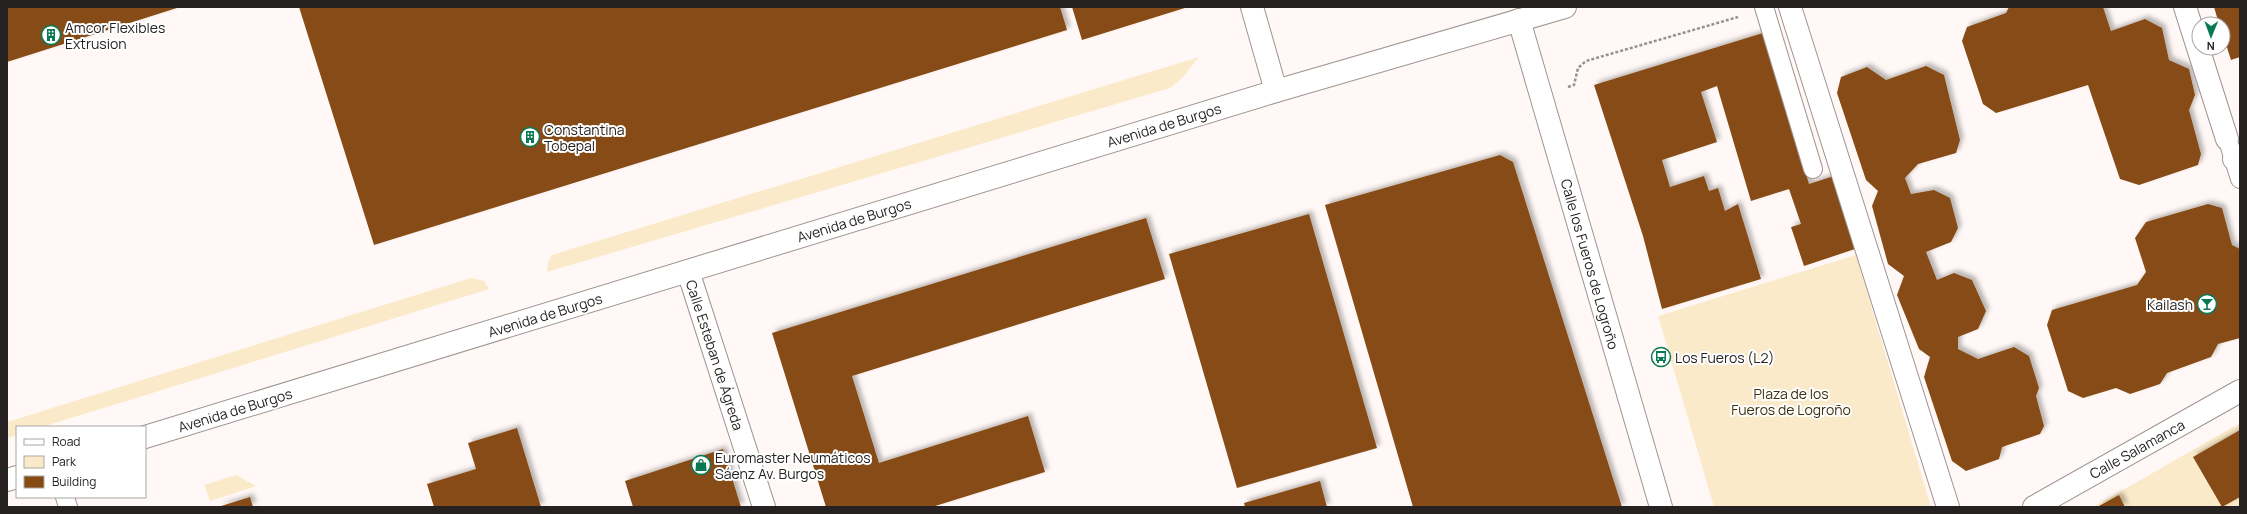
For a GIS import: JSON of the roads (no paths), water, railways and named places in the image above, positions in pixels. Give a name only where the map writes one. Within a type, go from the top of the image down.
[{"type":"street","points":[[1252,7],[1276,91]]},
{"type":"street","name":"Avenida de Burgos","points":[[146,438],[1276,91],[1565,7]]},
{"type":"street","points":[[1790,7],[1948,507]]},
{"type":"street","points":[[2185,7],[2235,158]]},
{"type":"street","name":"Calle los Fueros de Logroño","points":[[1519,20],[1660,507]]},
{"type":"street","name":"Calle Esteban de Ágreda","points":[[688,271],[764,507]]},
{"type":"street","name":"Calle Salamanca","points":[[2034,507],[2240,391]]},
{"type":"lane","points":[[1764,8],[1813,169]]},
{"type":"place","name":"Amcor Flexibles Extrusion","points":[[51,35]]},
{"type":"place","name":"Constantina Tobepal","points":[[530,137]]},
{"type":"place","name":"Kailash","points":[[2207,304]]},
{"type":"place","name":"Los Fueros (L2)","points":[[1661,357]]},
{"type":"place","name":"Euromaster Neumáticos Sáenz Av. Burgos","points":[[701,465]]},
{"type":"park label","name":"Plaza de los Fueros de Logroño","points":[[1791,402]]}]
